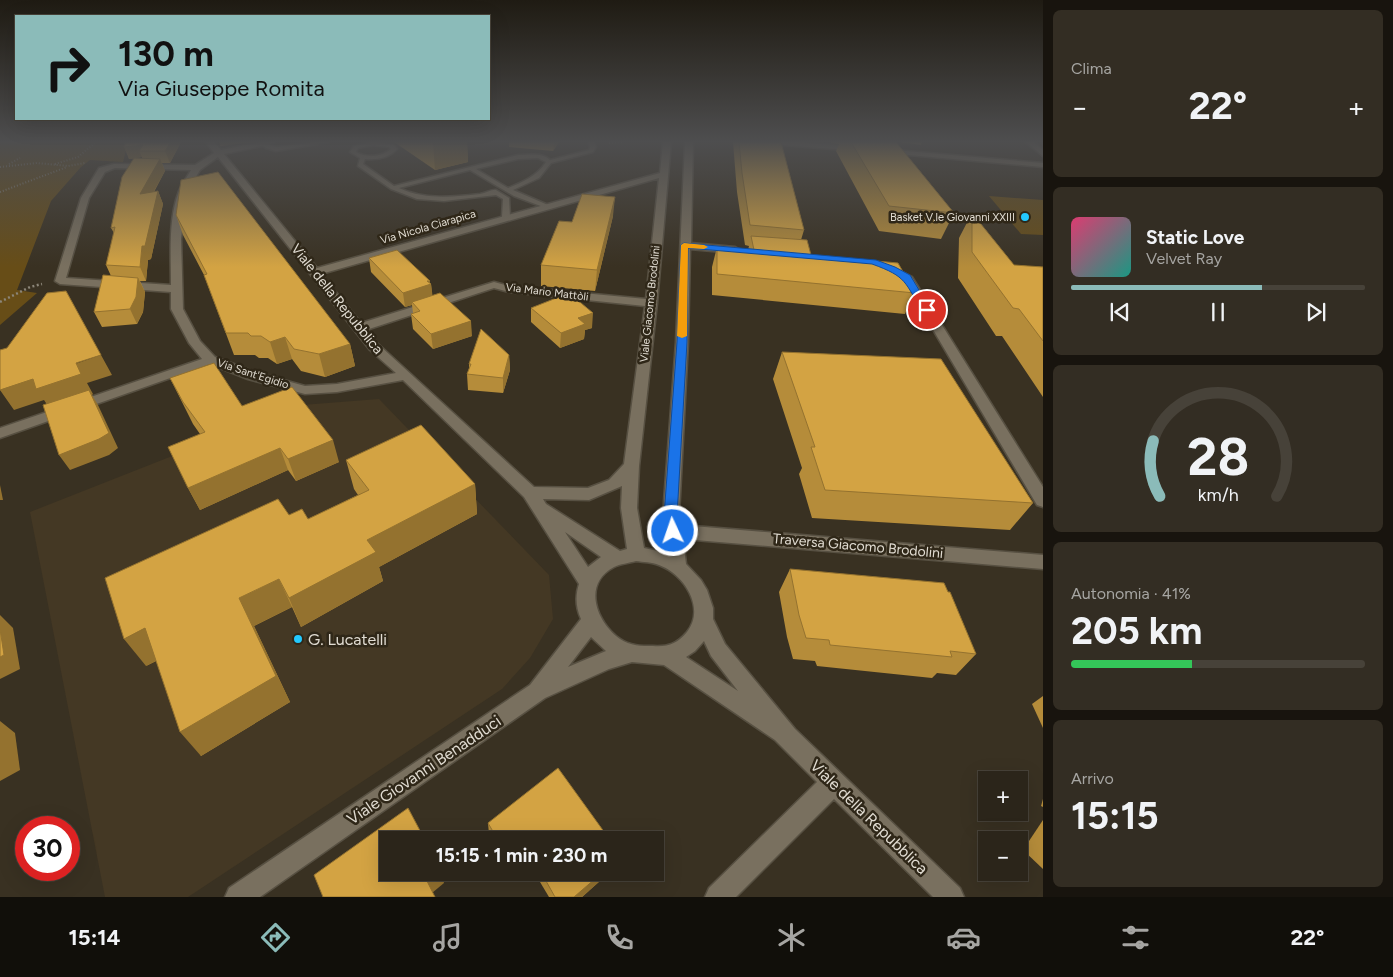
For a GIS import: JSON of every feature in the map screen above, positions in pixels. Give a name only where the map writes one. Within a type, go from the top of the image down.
[{"type":"street","points":[[94,184],[85,198],[60,280],[178,290]]},
{"type":"street","name":"Via Sant'Egidio","points":[[188,184],[180,204],[176,239],[177,309],[195,343],[210,360],[253,376],[305,390],[337,388],[406,374]]},
{"type":"street","name":"Viale della Repubblica","points":[[244,184],[374,347],[406,374],[530,493],[571,559],[588,582]]},
{"type":"street","name":"Via Nicola Ciarapica","points":[[315,272],[628,184]]},
{"type":"street","name":"Viale Giacomo Brodolini","points":[[636,554],[629,508],[631,466],[663,184]]},
{"type":"street","points":[[678,567],[670,516],[682,342],[687,184]]},
{"type":"street","points":[[684,245],[744,251]]},
{"type":"street","points":[[873,262],[907,277],[1043,501]]},
{"type":"street","name":"Via Mario Mattòli","points":[[360,328],[494,285],[509,289],[651,303]]},
{"type":"street","points":[[0,433],[210,360]]},
{"type":"street","points":[[530,493],[589,494],[615,484],[631,466]]},
{"type":"street","name":"Viale della Repubblica","points":[[541,508],[616,557]]},
{"type":"street","name":"Traversa Giacomo Brodolini","points":[[673,531],[1043,562]]},
{"type":"street","points":[[636,554],[650,555],[678,567],[690,577],[699,591],[704,605],[704,620],[698,636],[684,648],[667,656],[648,657],[630,654],[607,641],[591,622],[586,609],[584,595],[588,582],[594,572],[604,563],[616,557],[636,554]]},
{"type":"street","name":"Viale della Repubblica","points":[[704,620],[718,650],[787,737],[951,897]]},
{"type":"street","name":"Viale Giovanni Benadduci","points":[[238,897],[537,692],[591,622]]},
{"type":"street","points":[[537,692],[606,660],[630,654]]},
{"type":"street","name":"Viale della Repubblica","points":[[667,656],[787,737]]},
{"type":"street","points":[[718,897],[833,783]]},
{"type":"lane","points":[[387,184],[411,196],[431,198],[481,196],[498,193]]},
{"type":"lane","points":[[393,188],[409,184]]},
{"type":"lane","points":[[483,184],[506,198],[506,217]]},
{"type":"lane","points":[[497,184],[516,195],[546,206]]},
{"type":"lane","points":[[508,190],[521,184]]},
{"type":"path","points":[[0,192],[21,184]]},
{"type":"path","points":[[0,302],[30,287],[60,280]]},
{"type":"shaded area","points":[[0,184],[66,184],[51,201],[17,290],[37,293],[0,325]]},
{"type":"shaded area","name":"Basket V.le Giovanni XXIII","points":[[989,196],[1043,200],[1043,235],[1021,234]]},
{"type":"shaded area","name":"G. Lucatelli","points":[[379,399],[549,575],[553,619],[530,658],[502,689],[188,897],[105,897],[30,512],[302,405]]},
{"type":"building","points":[[121,184],[146,184],[140,194],[158,191],[145,246],[142,246],[140,267],[106,265],[115,227],[111,228]]},
{"type":"building","points":[[180,184],[227,184],[350,344],[319,354],[294,349],[285,337],[270,342],[261,336],[251,336],[248,333],[226,333],[204,275],[207,274],[176,215]]},
{"type":"building","points":[[744,184],[792,184],[804,230],[750,225]]},
{"type":"building","points":[[876,184],[930,184],[954,213],[889,206]]},
{"type":"building","points":[[582,194],[615,197],[597,270],[541,265],[559,221],[572,222]]},
{"type":"building","points":[[972,213],[1014,265],[1043,267],[1043,341],[1019,309],[1013,308],[972,252]]},
{"type":"building","points":[[751,236],[807,240],[811,255],[898,263],[915,293],[717,274],[717,247],[754,250]]},
{"type":"building","points":[[397,250],[431,284],[403,293],[369,258]]},
{"type":"building","points":[[103,275],[138,278],[136,297],[130,309],[94,312]]},
{"type":"building","points":[[66,291],[101,355],[76,363],[81,374],[36,389],[33,379],[0,390],[0,350],[7,348],[47,293]]},
{"type":"building","points":[[440,293],[471,321],[431,334],[411,314],[420,311],[412,302]]},
{"type":"building","points":[[569,293],[593,313],[578,318],[585,324],[561,333],[531,308]]},
{"type":"building","points":[[481,329],[509,355],[503,378],[467,374]]},
{"type":"building","points":[[782,352],[941,359],[1033,503],[825,490],[811,447],[815,447]]},
{"type":"building","points":[[214,363],[242,406],[292,387],[333,440],[288,459],[280,448],[188,488],[168,447],[205,432],[183,402],[170,378]]},
{"type":"building","points":[[89,390],[109,433],[59,455],[43,405]]},
{"type":"building","points":[[421,425],[475,484],[367,540],[376,552],[289,598],[279,579],[239,598],[276,676],[180,732],[145,628],[124,639],[105,578],[278,499],[289,515],[302,509],[308,519],[369,490],[346,460]]},
{"type":"building","points":[[790,569],[944,583],[948,592],[950,592],[976,654],[950,651],[952,657],[830,645],[829,640],[806,638],[799,615]]},
{"type":"building","points":[[0,629],[4,655],[0,657]]},
{"type":"building","points":[[558,768],[604,831],[493,831],[488,823]]},
{"type":"building","points":[[408,808],[420,831],[379,831],[379,881],[427,881],[435,897],[323,897],[314,875]]},
{"type":"building","points":[[546,881],[593,881],[574,897],[555,897]]},
{"type":"slow traffic","points":[[682,336],[684,245],[704,247]]},
{"type":"place","name":"Basket V.le Giovanni XXIII","points":[[1025,217]]},
{"type":"place","name":"G. Lucatelli","points":[[298,639]]},
{"type":"route","points":[[673,531],[670,516],[682,342],[684,245],[873,262],[907,277],[927,310]]}]
